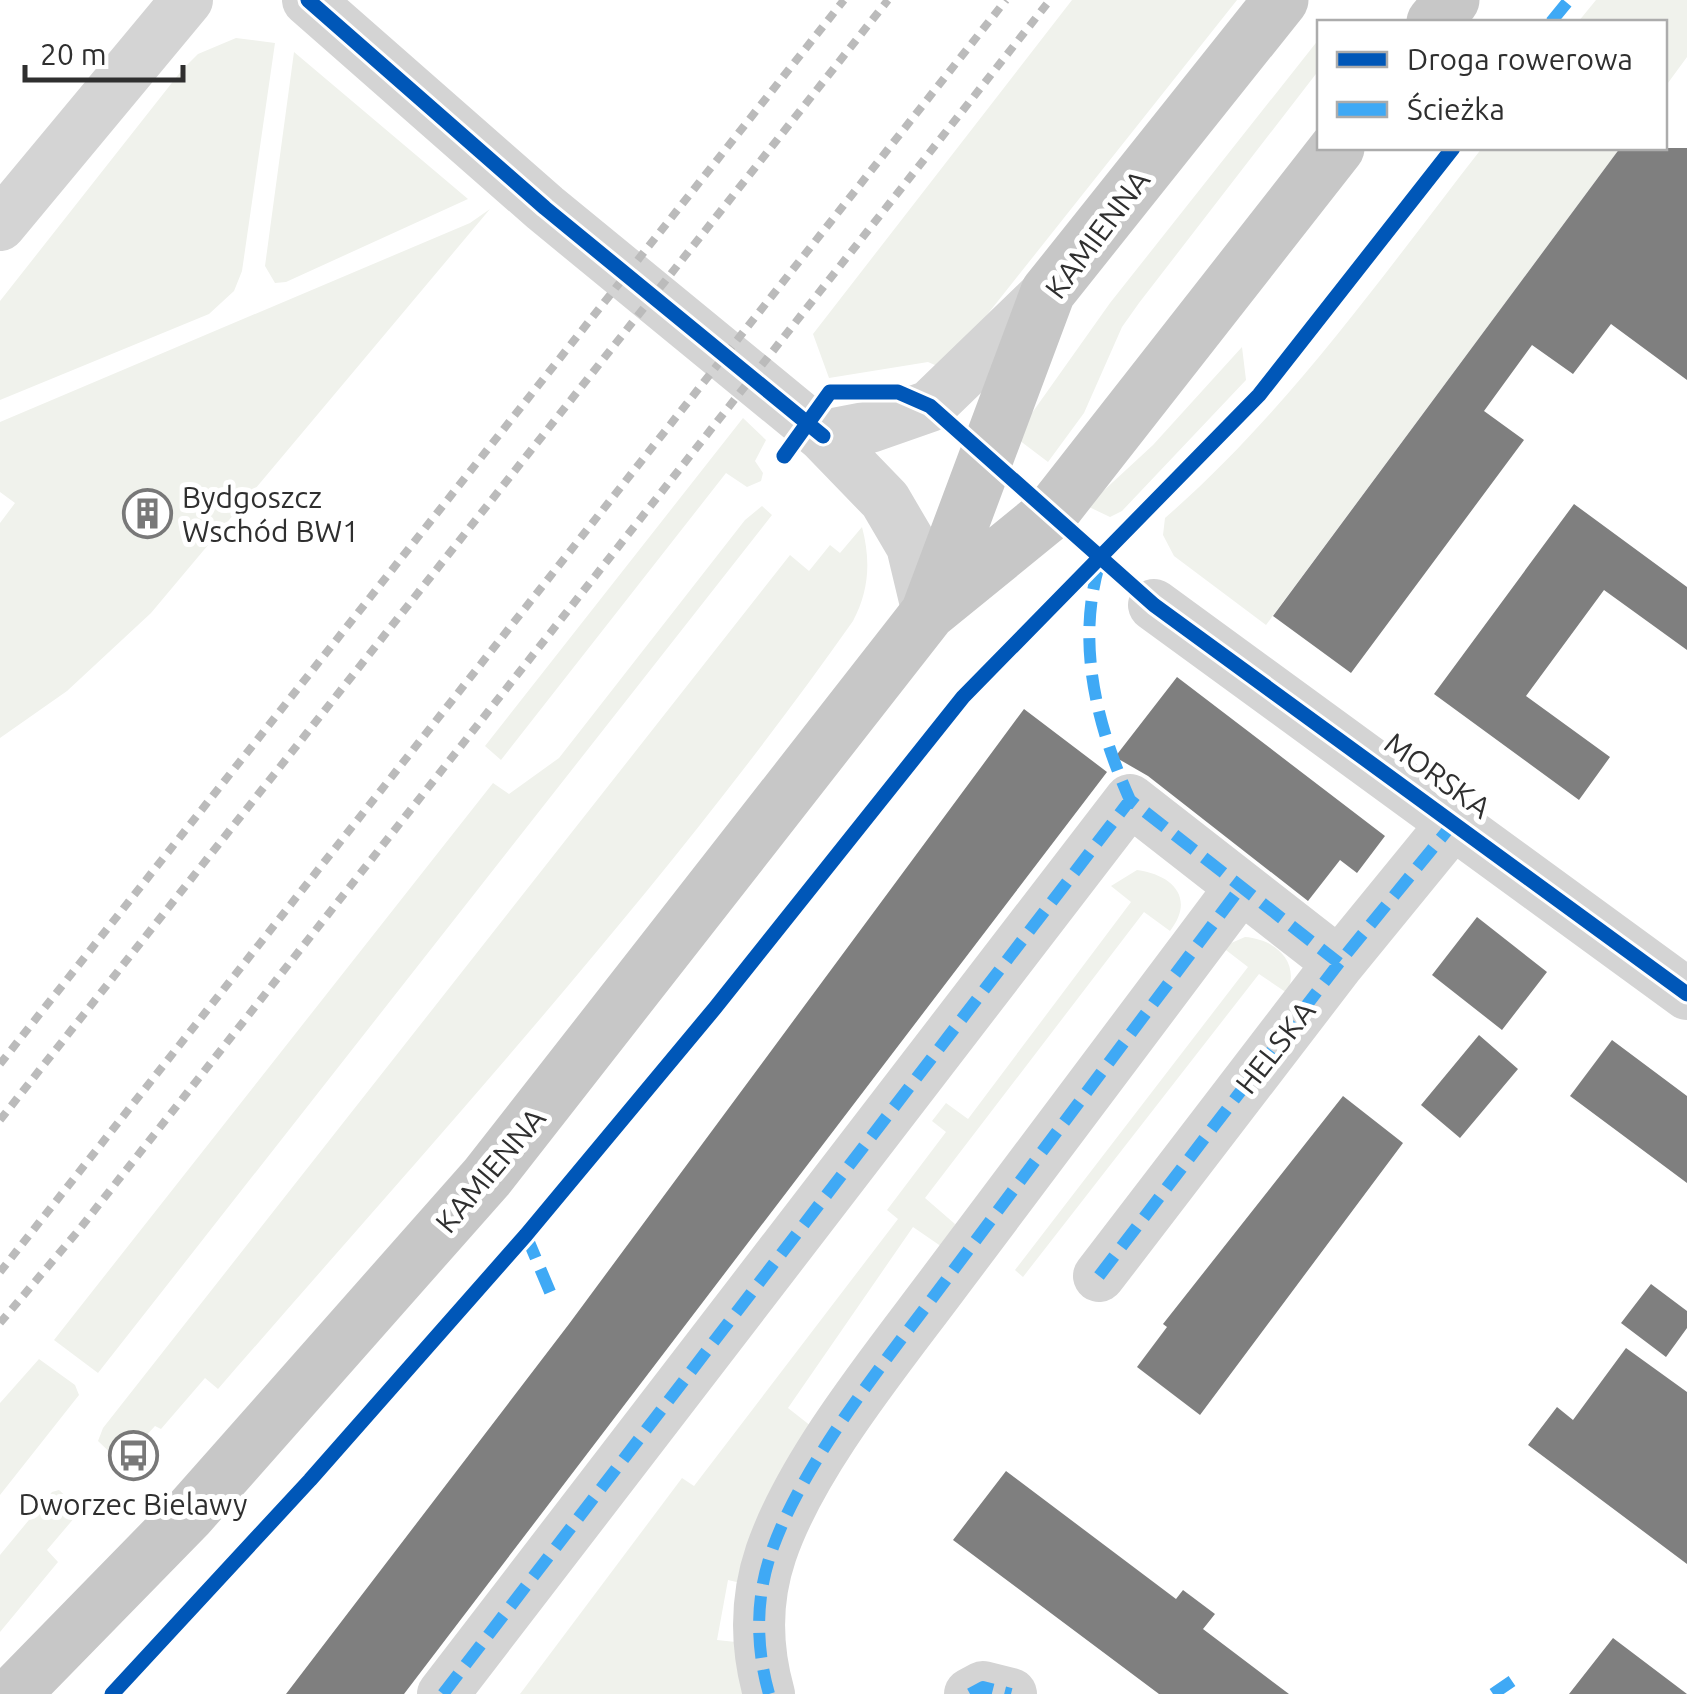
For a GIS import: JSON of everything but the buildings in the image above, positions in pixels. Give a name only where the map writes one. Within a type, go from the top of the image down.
[{"type":"main road","name":"KAMIENNA","points":[[928,613],[1048,292],[1281,0]]},
{"type":"main road","points":[[1436,20],[1452,0]]},
{"type":"main road","name":"KAMIENNA","points":[[13,1694],[188,1515],[487,1177],[928,613],[1052,512],[1334,150]]},
{"type":"street","points":[[0,224],[186,0]]},
{"type":"street","points":[[308,0],[545,208],[823,436],[885,500],[912,546],[928,613]]},
{"type":"street","points":[[823,436],[870,428],[930,406],[1048,292]]},
{"type":"street","name":"MORSKA","points":[[1154,605],[1687,994]]},
{"type":"street","points":[[443,1694],[1130,800],[1339,963]]},
{"type":"street","name":"HELSKA","points":[[1099,1276],[1339,963],[1455,821]]},
{"type":"street","points":[[769,1694],[759,1659],[758,1616],[770,1556],[796,1499],[892,1352],[1241,886]]},
{"type":"street","points":[[970,1694],[983,1688],[1011,1694]]},
{"type":"shaded area","points":[[1072,0],[1237,0],[944,369],[928,362],[829,378],[813,334]]},
{"type":"shaded area","points":[[1596,0],[1687,0],[1687,57],[1667,84],[1667,20],[1580,20]]},
{"type":"shaded area","points":[[236,38],[275,43],[242,271],[234,291],[209,314],[0,400],[0,301],[182,70],[198,54]]},
{"type":"shaded area","points":[[1317,42],[1317,73],[1122,327],[1084,413],[1048,462],[1015,437],[1110,303]]},
{"type":"shaded area","points":[[294,52],[468,199],[286,282],[275,283],[265,266]]},
{"type":"shaded area","points":[[1480,150],[1619,150],[1266,625],[1174,556],[1163,535],[1165,518],[1210,477],[1293,388]]},
{"type":"shaded area","points":[[490,209],[151,613],[67,691],[0,738],[0,523],[15,503],[0,492],[0,422],[470,223]]},
{"type":"shaded area","points":[[1242,347],[1246,380],[1122,511],[1110,517],[1087,506],[1153,445]]},
{"type":"shaded area","points":[[743,418],[766,440],[755,461],[763,473],[761,481],[747,487],[726,473],[501,760],[485,746]]},
{"type":"shaded area","points":[[762,506],[772,515],[98,1373],[54,1340],[493,783],[509,794],[559,758],[745,520]]},
{"type":"shaded area","points":[[862,527],[867,576],[853,621],[704,820],[464,1108],[218,1389],[205,1378],[161,1429],[155,1426],[121,1463],[98,1441],[103,1428],[790,555],[809,571],[830,545],[840,553]]},
{"type":"shaded area","points":[[1137,870],[1161,877],[1177,890],[1181,909],[1170,931],[1144,912],[925,1198],[955,1224],[945,1249],[913,1227],[788,1408],[816,1430],[745,1584],[728,1580],[717,1640],[745,1643],[760,1694],[520,1694],[682,1478],[694,1486],[898,1219],[887,1210],[946,1132],[932,1121],[946,1103],[968,1119],[1131,902],[1111,886]]},
{"type":"shaded area","points":[[1245,937],[1275,947],[1288,962],[1291,971],[1287,993],[1259,974],[1023,1277],[1015,1270],[1248,967],[1222,947]]},
{"type":"shaded area","points":[[39,1359],[75,1385],[79,1395],[0,1495],[0,1403]]},
{"type":"shaded area","points":[[59,1490],[81,1510],[47,1550],[58,1562],[0,1632],[0,1555],[52,1492]]},
{"type":"railway","points":[[0,1064],[844,0]]},
{"type":"railway","points":[[0,1120],[888,0]]},
{"type":"railway","points":[[0,1272],[1006,0]]},
{"type":"railway","points":[[0,1323],[78,1231],[1050,0]]},
{"type":"marked path","points":[[1553,20],[1569,0]]},
{"type":"marked path","points":[[1099,565],[1092,595],[1090,655],[1100,714],[1130,800]]},
{"type":"marked path","points":[[443,1694],[1130,800],[1339,963]]},
{"type":"marked path","points":[[1099,1276],[1339,963],[1455,821]]},
{"type":"marked path","points":[[769,1694],[760,1642],[762,1588],[771,1553],[803,1483],[873,1377],[1241,887]]},
{"type":"marked path","points":[[526,1235],[553,1299]]},
{"type":"marked path","points":[[1493,1694],[1512,1681]]},
{"type":"marked path","points":[[970,1694],[983,1687],[1011,1694]]},
{"type":"cycle path","points":[[308,0],[545,208],[823,436]]},
{"type":"cycle path","points":[[112,1694],[310,1480],[526,1235],[715,1008],[963,697],[1259,395],[1451,150]]},
{"type":"cycle path","points":[[784,456],[830,392],[898,392],[930,406],[1154,605],[1687,994]]},
{"type":"place","name":"Bydgoszcz Wschód BW1","points":[[147,514]]},
{"type":"place","name":"Dworzec Bielawy","points":[[133,1455]]}]
